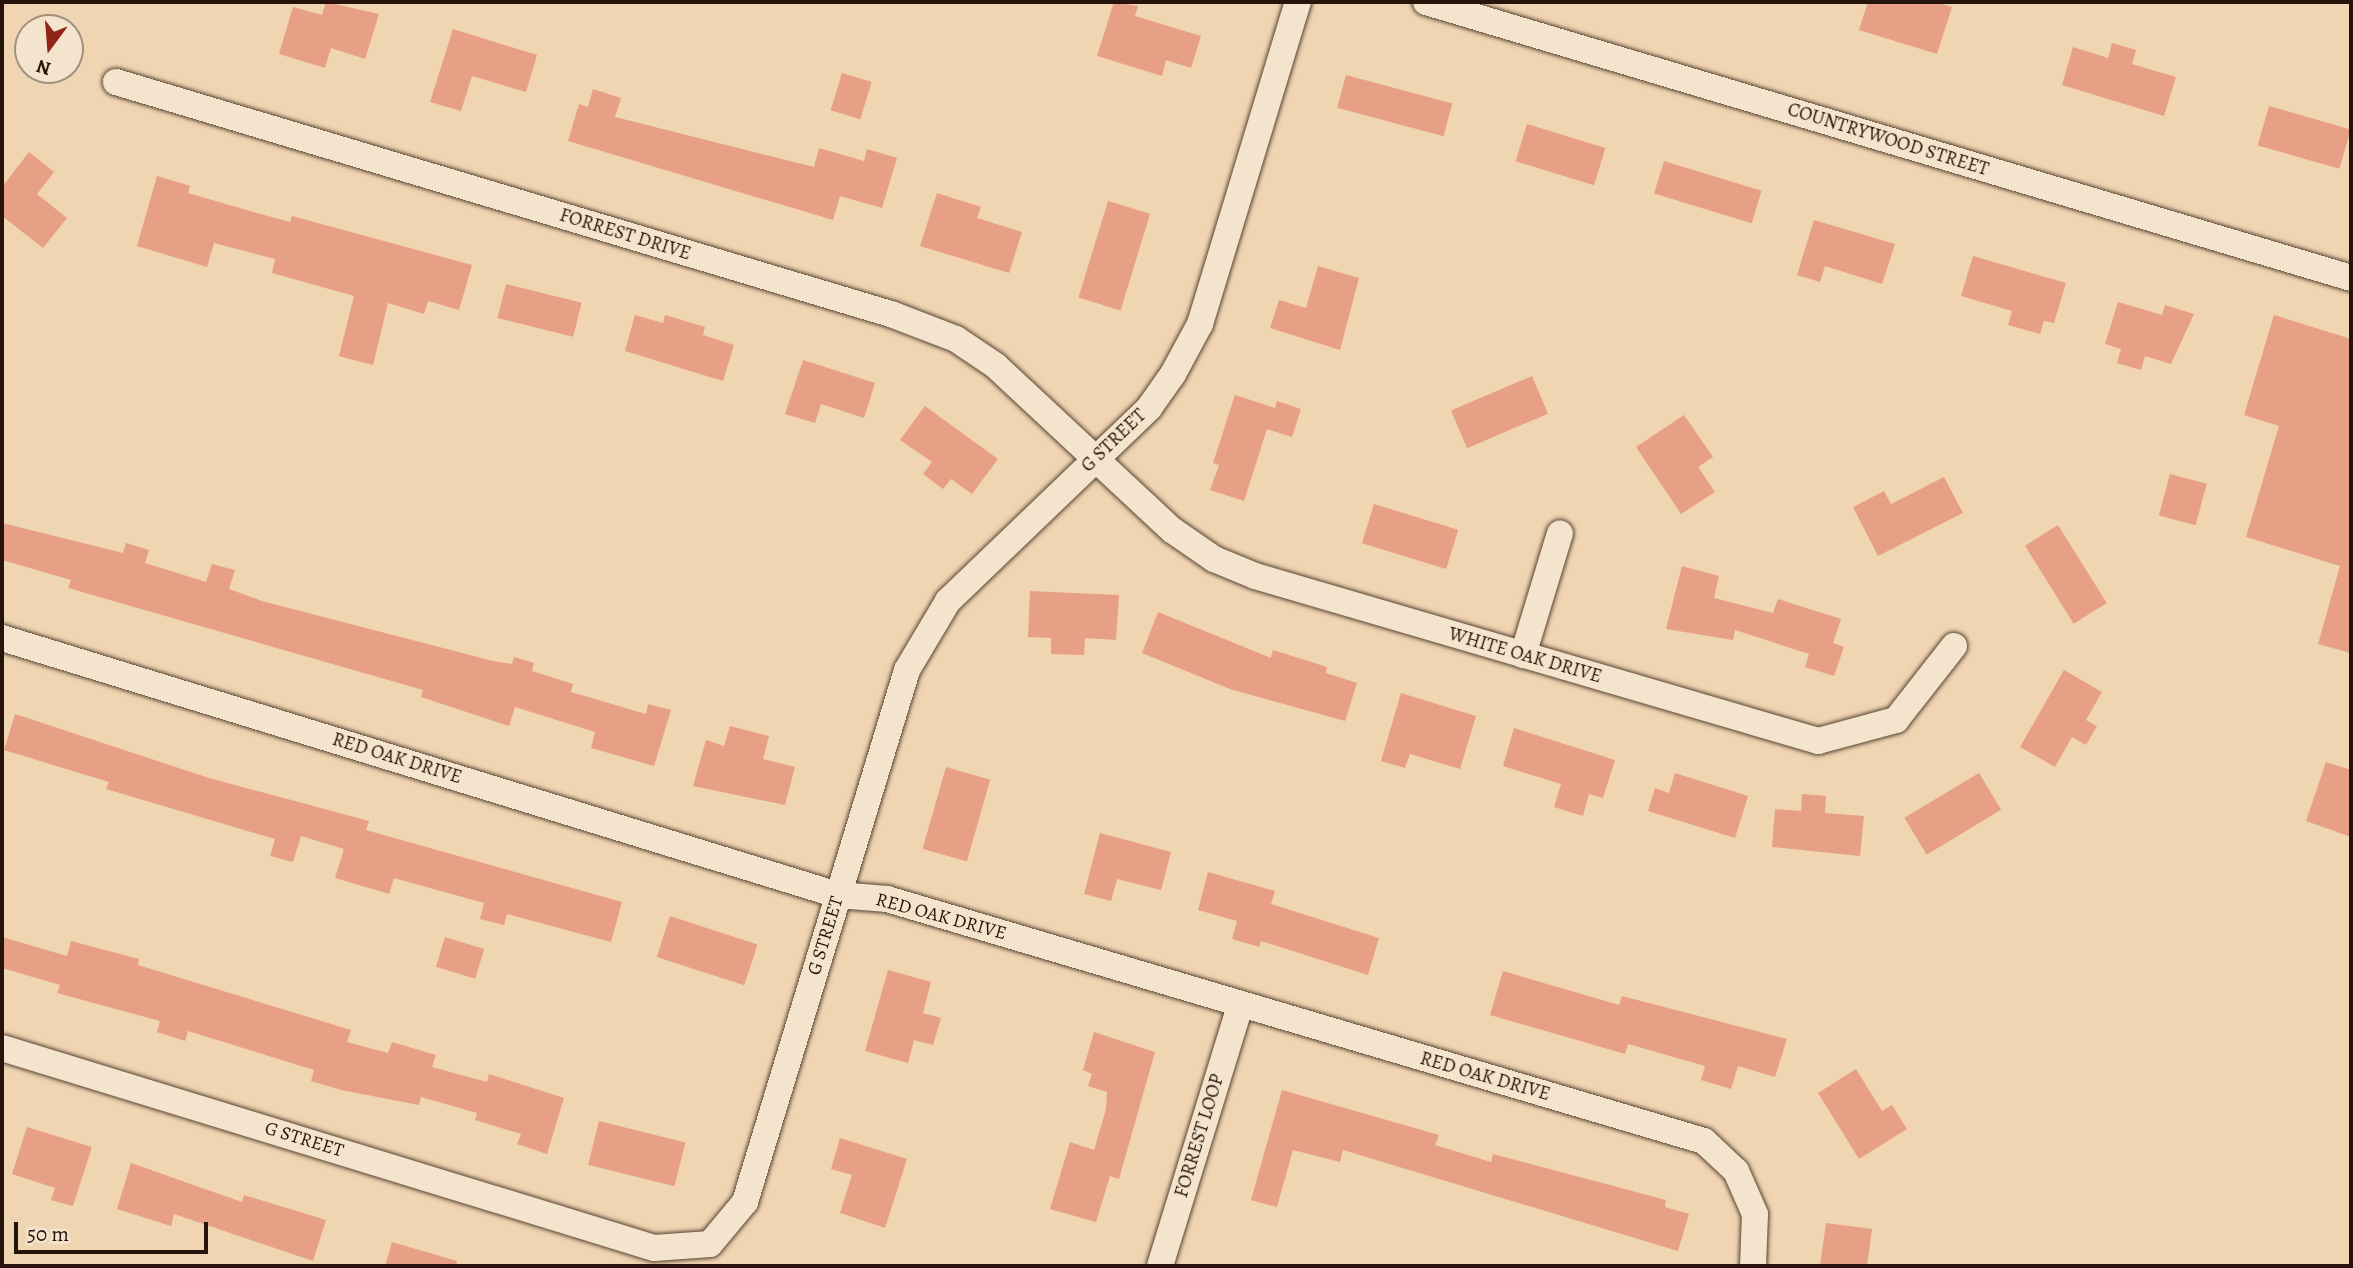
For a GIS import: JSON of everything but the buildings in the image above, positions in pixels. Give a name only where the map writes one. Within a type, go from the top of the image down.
[{"type":"street","name":"G STREET","points":[[2,1048],[653,1248],[710,1244],[745,1202],[907,670],[948,601],[1149,408],[1200,324],[1298,2]]},
{"type":"street","name":"COUNTRYWOOD STREET","points":[[1426,2],[2351,278]]},
{"type":"street","name":"FORREST DRIVE","points":[[116,82],[930,329],[996,366],[1095,461]]},
{"type":"street","name":"WHITE OAK DRIVE","points":[[1095,461],[1172,530],[1214,559],[1522,655],[1818,741],[1896,720],[1954,646]]},
{"type":"street","points":[[1522,655],[1560,533]]},
{"type":"street","name":"RED OAK DRIVE","points":[[2,638],[838,895],[887,899],[1704,1142],[1736,1171],[1755,1214],[1753,1266]]},
{"type":"street","name":"FORREST LOOP","points":[[1160,1266],[1240,1006]]}]
